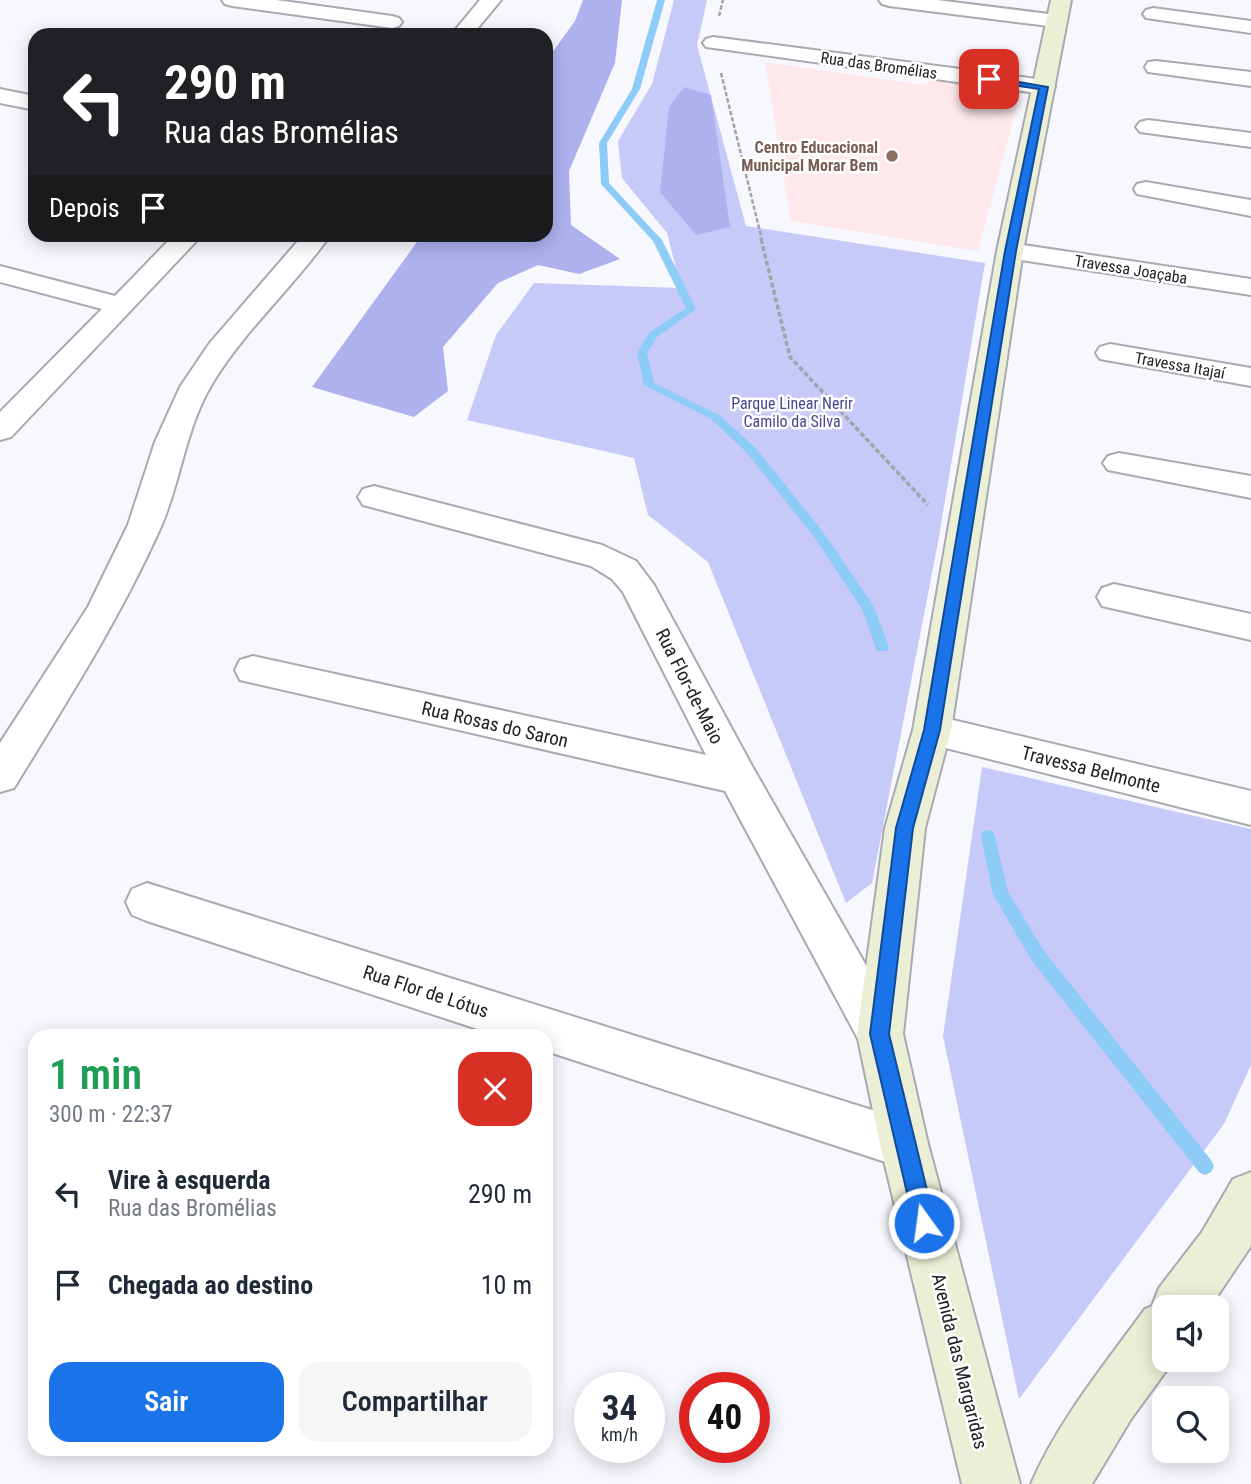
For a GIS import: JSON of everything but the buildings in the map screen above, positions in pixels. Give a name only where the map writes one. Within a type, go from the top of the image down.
[{"type":"street","points":[[232,0],[391,22]]},
{"type":"street","points":[[467,28],[491,0]]},
{"type":"street","points":[[889,0],[1059,10]]},
{"type":"street","name":"Avenida das Margaridas","points":[[991,1484],[904,1144],[880,1034],[905,828],[932,730],[1010,251],[1059,10]]},
{"type":"street","points":[[1153,14],[1251,27]]},
{"type":"street","name":"Rua das Bromélias","points":[[713,43],[1044,87]]},
{"type":"street","points":[[1156,67],[1251,79]]},
{"type":"street","points":[[0,96],[28,102]]},
{"type":"street","points":[[1148,127],[1251,139]]},
{"type":"street","points":[[1146,189],[1251,208]]},
{"type":"street","points":[[0,430],[182,242]]},
{"type":"street","points":[[0,776],[103,612],[145,525],[170,442],[195,387],[219,350],[311,242]]},
{"type":"street","name":"Travessa Joaçaba","points":[[1010,251],[1251,287]]},
{"type":"street","points":[[0,274],[119,305]]},
{"type":"street","name":"Travessa Itajaí","points":[[1110,353],[1251,377]]},
{"type":"street","points":[[1119,463],[1251,487]]},
{"type":"street","name":"Rua Flor-de-Maio","points":[[374,496],[602,557],[624,570],[637,585],[738,778],[880,1034]]},
{"type":"street","points":[[1114,597],[1251,626]]},
{"type":"street","name":"Rua Rosas do Saron","points":[[253,670],[738,778]]},
{"type":"street","name":"Travessa Belmonte","points":[[932,730],[1251,808]]},
{"type":"street","name":"Rua Flor de Lótus","points":[[147,902],[544,1029]]},
{"type":"street","name":"Rua Flor de Lótus","points":[[553,1032],[904,1144]]},
{"type":"street","points":[[1187,1295],[1220,1250],[1251,1197]]},
{"type":"street","points":[[1060,1484],[1112,1400],[1152,1345]]},
{"type":"path","points":[[723,0],[713,43],[790,357],[921,500],[964,528]]},
{"type":"shaded area","points":[[583,0],[622,0],[615,63],[569,171],[571,225],[620,259],[579,274],[538,265],[498,283],[443,347],[448,391],[414,417],[312,387],[417,242],[553,242],[553,51],[575,21]]},
{"type":"shaded area","name":"Centro Educacional Municipal Morar Bem","points":[[765,62],[925,85],[932,78],[1021,91],[978,251],[791,221]]},
{"type":"shaded area","points":[[684,87],[711,95],[730,227],[696,235],[660,192],[669,107]]},
{"type":"green space","name":"Parque Linear Nerir Camilo da Silva","points":[[674,0],[707,0],[697,45],[746,226],[985,263],[938,542],[872,883],[846,903],[708,562],[648,515],[634,458],[467,420],[496,335],[534,283],[681,288],[667,233],[622,178],[618,141],[652,84]]},
{"type":"green space","points":[[982,767],[1251,829],[1251,1065],[1224,1124],[1019,1399],[943,1036]]},
{"type":"waterway","points":[[661,0],[636,89],[603,143],[605,184],[657,240],[691,309],[653,335],[642,353],[649,385],[715,417],[751,450],[819,535],[868,608],[882,647]]},
{"type":"waterway","points":[[988,836],[1001,894],[1038,956],[1205,1166]]},
{"type":"place","name":"Centro Educacional Municipal Morar Bem","points":[[892,156]]},
{"type":"route","points":[[924,1223],[880,1034],[905,828],[932,730],[1010,251],[1044,87],[989,79]]}]
